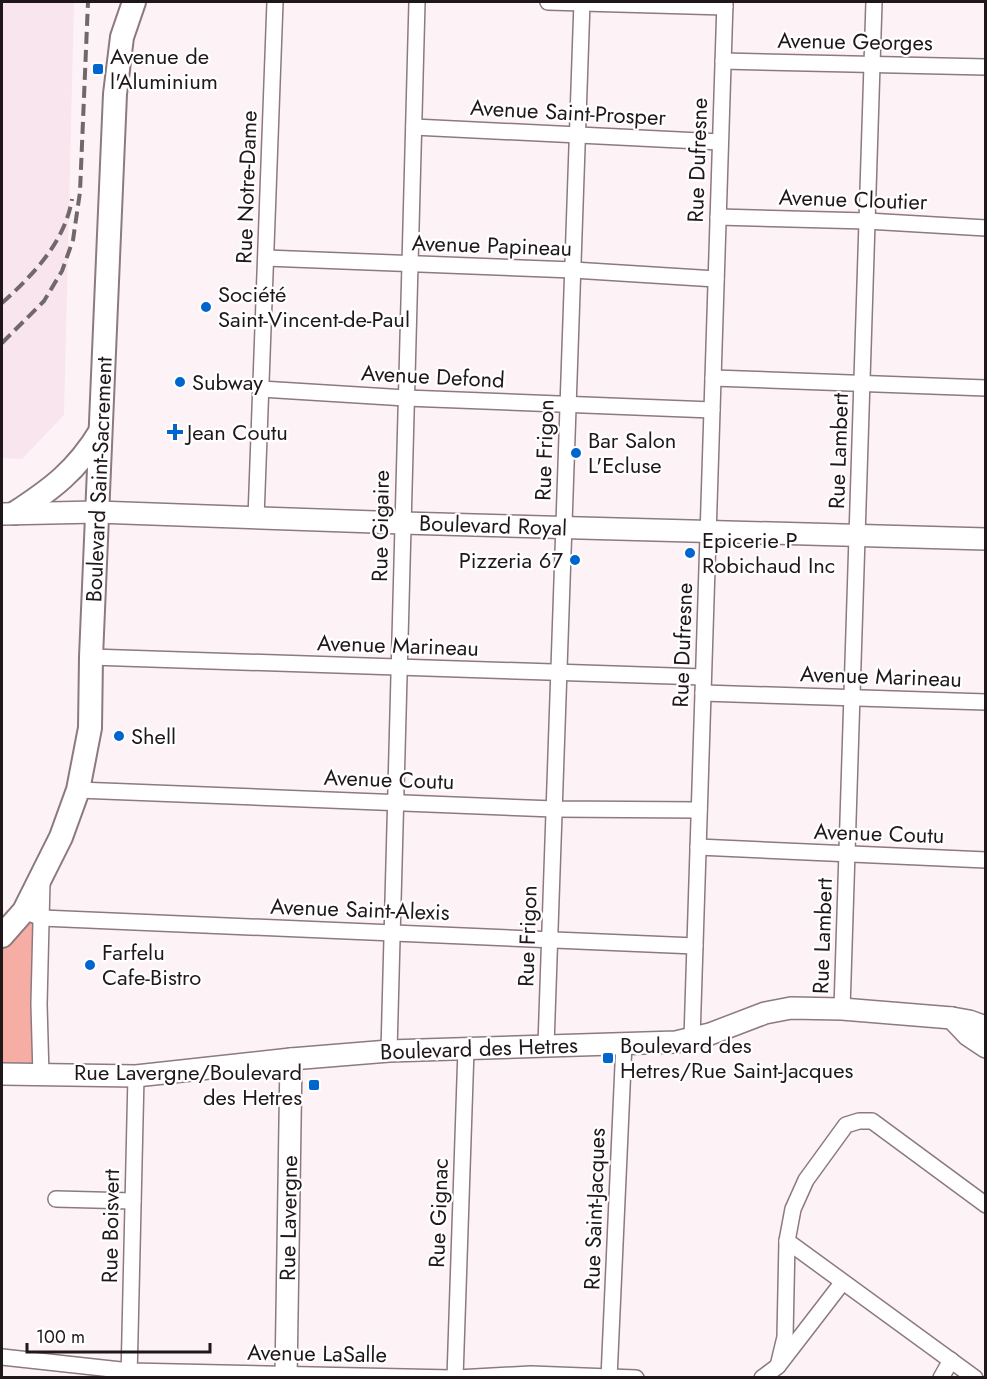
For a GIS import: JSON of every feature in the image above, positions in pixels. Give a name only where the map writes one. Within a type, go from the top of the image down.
[{"type":"main road","name":"Boulevard Saint-Sacrement","points":[[2,936],[33,914],[42,875],[61,837],[78,790],[90,728],[115,94],[122,37],[134,2]]},
{"type":"main road","points":[[8,513],[60,482],[74,468],[100,432]]},
{"type":"street","name":"Rue Notre-Dame","points":[[256,518],[275,2]]},
{"type":"street","name":"Rue Gigaire","points":[[389,1051],[417,2]]},
{"type":"street","points":[[548,2],[725,4]]},
{"type":"street","name":"Rue Frigon","points":[[546,1045],[582,2]]},
{"type":"street","name":"Rue Lambert","points":[[842,1009],[874,2]]},
{"type":"street","name":"Rue Dufresne","points":[[692,1039],[725,4]]},
{"type":"street","name":"Avenue Georges","points":[[723,61],[986,67]]},
{"type":"street","name":"Avenue Saint-Prosper","points":[[414,128],[720,142]]},
{"type":"street","name":"Avenue Cloutier","points":[[718,217],[867,221],[986,228]]},
{"type":"street","name":"Avenue Papineau","points":[[266,258],[573,270],[716,279]]},
{"type":"street","points":[[713,378],[986,388]]},
{"type":"street","name":"Avenue Defond","points":[[261,389],[406,398],[712,410]]},
{"type":"street","name":"Boulevard Royal","points":[[8,513],[97,512],[986,539]]},
{"type":"street","name":"Avenue Marineau","points":[[91,657],[703,677]]},
{"type":"street","name":"Avenue Marineau","points":[[703,693],[986,702]]},
{"type":"street","name":"Avenue Coutu","points":[[78,790],[554,809],[699,810]]},
{"type":"street","name":"Avenue Coutu","points":[[698,847],[986,860]]},
{"type":"street","points":[[33,914],[41,1076]]},
{"type":"street","name":"Avenue Saint-Alexis","points":[[33,914],[392,933],[695,945]]},
{"type":"street","name":"Boulevard des Hetres","points":[[2,1074],[136,1076],[389,1051],[676,1042],[710,1034],[765,1013],[791,1008],[842,1009],[952,1018],[986,1027]]},
{"type":"street","points":[[952,1018],[968,1035],[986,1047]]},
{"type":"street","name":"Rue Saint-Jacques","points":[[609,1377],[624,1043]]},
{"type":"street","name":"Rue Gignac","points":[[455,1377],[466,1049]]},
{"type":"street","name":"Rue Lavergne","points":[[286,1376],[291,1059]]},
{"type":"street","name":"Rue Boisvert","points":[[130,1374],[136,1076]]},
{"type":"street","points":[[778,1366],[785,1337],[787,1241],[793,1209],[806,1180],[846,1125],[859,1121],[872,1121],[986,1205]]},
{"type":"street","points":[[56,1200],[134,1201]]},
{"type":"street","points":[[787,1241],[975,1377]]},
{"type":"street","points":[[762,1377],[778,1366],[842,1283]]},
{"type":"street","name":"Avenue LaSalle","points":[[2,1357],[130,1374],[455,1377],[531,1374],[636,1377]]},
{"type":"street","points":[[941,1377],[951,1360]]},
{"type":"shaded area","points":[[2,2],[74,2],[64,415],[22,459],[2,458]]},
{"type":"shaded area","points":[[24,911],[42,918],[41,1076],[2,1074],[2,936]]},
{"type":"railway","points":[[2,343],[44,301],[62,271],[73,240],[80,192],[88,2]]},
{"type":"railway","points":[[2,303],[46,257],[62,229],[72,199]]},
{"type":"place","name":"Avenue de l'Aluminium","points":[[98,69]]},
{"type":"place","name":"Société Saint-Vincent-de-Paul","points":[[206,307]]},
{"type":"place","name":"Subway","points":[[180,382]]},
{"type":"place","name":"Jean Coutu","points":[[175,432]]},
{"type":"place","name":"Bar Salon L'Ecluse","points":[[576,453]]},
{"type":"place","name":"Epicerie P Robichaud Inc","points":[[690,553]]},
{"type":"place","name":"Pizzeria 67","points":[[575,560]]},
{"type":"place","name":"Shell","points":[[119,736]]},
{"type":"place","name":"Farfelu Cafe-Bistro","points":[[90,965]]},
{"type":"place","name":"Boulevard des Hetres/Rue Saint-Jacques","points":[[608,1058]]},
{"type":"place","name":"Rue Lavergne/Boulevard des Hetres","points":[[314,1085]]}]
